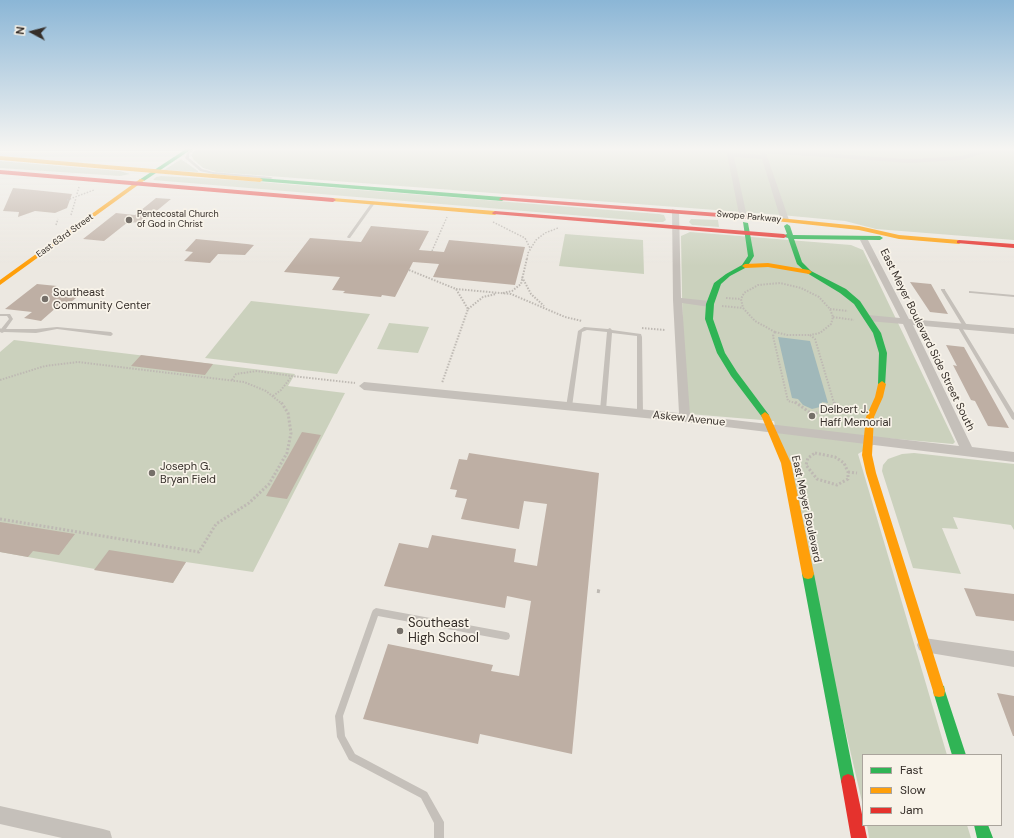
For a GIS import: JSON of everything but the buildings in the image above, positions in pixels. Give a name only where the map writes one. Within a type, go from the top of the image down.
[{"type":"main road","name":"East 63rd Street","points":[[0,275],[119,188]]},
{"type":"main road","name":"East 63rd Street","points":[[0,283],[131,188]]},
{"type":"main road","name":"Swope Parkway","points":[[198,188],[676,228],[864,240],[899,237]]},
{"type":"main road","name":"Swope Parkway","points":[[377,188],[785,220],[859,228],[899,237],[1014,246]]},
{"type":"main road","points":[[743,217],[751,256],[745,266]]},
{"type":"main road","points":[[785,220],[800,263],[809,272],[843,291],[857,303],[877,333],[883,353],[883,376],[878,397],[870,417],[867,455],[871,473],[959,754]]},
{"type":"main road","points":[[745,266],[768,265],[809,272]]},
{"type":"main road","name":"East Meyer Boulevard","points":[[745,266],[728,275],[718,283],[710,304],[710,319],[722,353],[734,374],[762,409],[780,446],[787,467],[859,838]]},
{"type":"main road","points":[[981,826],[985,838]]},
{"type":"street","points":[[737,188],[743,217]]},
{"type":"street","points":[[775,188],[785,220]]},
{"type":"street","points":[[675,211],[677,300],[685,418]]},
{"type":"street","name":"East Meyer Boulevard Side Street South","points":[[864,240],[906,321],[968,452]]},
{"type":"street","points":[[677,300],[710,304]]},
{"type":"street","points":[[868,318],[1014,331]]},
{"type":"street","name":"Askew Avenue","points":[[360,384],[685,418],[868,441],[1014,457]]},
{"type":"street","points":[[924,645],[1014,659]]},
{"type":"street","points":[[0,816],[104,838]]},
{"type":"lane","points":[[349,238],[373,203]]},
{"type":"lane","points":[[943,290],[1014,418]]},
{"type":"lane","points":[[971,292],[1014,296]]},
{"type":"lane","points":[[0,315],[8,315],[11,319],[1,331]]},
{"type":"lane","points":[[1,331],[36,331],[57,328],[111,334]]},
{"type":"lane","points":[[569,406],[580,331],[586,328],[610,330],[636,333],[640,337],[640,414]]},
{"type":"lane","points":[[603,410],[610,330]]},
{"type":"lane","points":[[439,838],[439,822],[424,795],[352,757],[341,737],[339,716],[376,612],[506,636]]},
{"type":"path","points":[[67,200],[99,189]]},
{"type":"path","points":[[71,215],[76,197]]},
{"type":"path","points":[[432,251],[448,215]]},
{"type":"path","points":[[56,225],[58,219]]},
{"type":"path","points":[[491,221],[525,238],[529,243],[530,248]]},
{"type":"path","points":[[441,386],[468,309],[483,297],[518,288],[521,284],[524,265],[530,248],[544,233],[565,226]]},
{"type":"path","points":[[408,270],[447,284],[456,289],[500,293],[522,298],[565,317],[586,321]]},
{"type":"path","points":[[778,276],[780,283]]},
{"type":"path","points":[[522,277],[531,294],[549,310]]},
{"type":"path","points":[[780,283],[810,292],[826,303],[833,317],[831,324],[827,329],[810,336],[775,332],[754,321],[743,308],[741,299],[744,293],[758,284],[780,283]]},
{"type":"path","points":[[456,289],[464,300],[468,309]]},
{"type":"path","points":[[721,297],[741,299]]},
{"type":"path","points":[[719,306],[743,308]]},
{"type":"path","points":[[830,309],[851,311]]},
{"type":"path","points":[[833,317],[857,320]]},
{"type":"path","points":[[641,327],[665,330]]},
{"type":"path","points":[[775,332],[773,336],[788,401],[795,402],[809,412],[818,412],[824,411],[827,406],[835,406],[815,339],[810,336]]},
{"type":"path","points":[[0,380],[45,366],[78,362],[232,380],[252,384],[273,396],[284,407],[290,422],[290,442],[282,463],[262,492],[244,506],[216,524],[199,552],[0,519]]},
{"type":"path","points":[[232,380],[236,374],[257,371],[360,384]]},
{"type":"path","points":[[273,396],[281,390],[292,376]]},
{"type":"path","points":[[815,453],[835,457],[844,463],[848,472],[848,479],[845,482],[837,485],[817,479],[806,465],[808,458],[815,453]]},
{"type":"path","points":[[597,591],[602,592]]},
{"type":"green space","points":[[250,188],[336,188],[664,215],[666,220],[663,222]]},
{"type":"green space","points":[[428,188],[1014,188],[1014,240],[876,229],[845,221]]},
{"type":"green space","points":[[691,219],[718,220],[719,227],[692,225],[689,222]]},
{"type":"green space","points":[[690,232],[851,245],[863,250],[955,442],[953,444],[885,438],[858,454],[947,754],[862,754],[862,802],[774,421],[689,414],[684,408],[681,236]]},
{"type":"green space","points":[[565,234],[643,240],[644,274],[559,266]]},
{"type":"green space","points":[[251,301],[370,314],[337,374],[205,358]]},
{"type":"green space","points":[[389,323],[429,327],[418,353],[377,349]]},
{"type":"green space","name":"Joseph G. Bryan Field","points":[[14,340],[295,374],[288,386],[345,393],[253,572],[186,562],[173,583],[0,552],[0,352]]},
{"type":"green space","points":[[914,453],[1014,464],[1014,530],[1011,525],[953,517],[958,529],[942,528],[961,574],[913,568],[882,471],[883,465],[888,459],[902,454]]},
{"type":"green space","points":[[867,826],[967,826],[971,838],[869,838]]},
{"type":"water","points":[[778,337],[810,341],[828,403],[822,402],[820,407],[812,409],[803,405],[798,399],[792,398]]},
{"type":"traffic: fast","points":[[363,188],[502,199]]},
{"type":"traffic: fast","points":[[745,223],[751,256],[745,266],[728,275],[718,283],[710,304],[709,319],[721,353],[734,374],[765,415]]},
{"type":"traffic: fast","points":[[787,226],[799,263],[809,272],[843,291],[857,303],[877,333],[883,353],[882,384]]},
{"type":"traffic: fast","points":[[784,236],[815,238],[880,238]]},
{"type":"traffic: fast","points":[[808,574],[848,781]]},
{"type":"traffic: fast","points":[[939,691],[959,754]]},
{"type":"traffic: fast","points":[[981,826],[985,838]]},
{"type":"traffic: slow","points":[[0,283],[131,188]]},
{"type":"traffic: slow","points":[[333,200],[495,213]]},
{"type":"traffic: slow","points":[[759,218],[859,228],[899,237],[959,242]]},
{"type":"traffic: slow","points":[[745,266],[768,265],[809,272]]},
{"type":"traffic: slow","points":[[882,384],[879,397],[870,417],[867,455],[871,473],[939,691]]},
{"type":"traffic: slow","points":[[765,415],[786,463],[808,574]]},
{"type":"traffic: jam","points":[[192,188],[333,200]]},
{"type":"traffic: jam","points":[[502,199],[759,218]]},
{"type":"traffic: jam","points":[[495,213],[784,236]]},
{"type":"traffic: jam","points":[[959,242],[1014,246]]},
{"type":"traffic: jam","points":[[848,781],[859,838]]},
{"type":"place","name":"Pentecostal Church of God in Christ","points":[[129,220]]},
{"type":"place","name":"Southeast Community Center","points":[[45,299]]},
{"type":"place","name":"Delbert J. Haff Memorial","points":[[812,416]]},
{"type":"place","name":"Joseph G. Bryan Field","points":[[152,473]]},
{"type":"place","name":"Southeast High School","points":[[400,631]]}]
